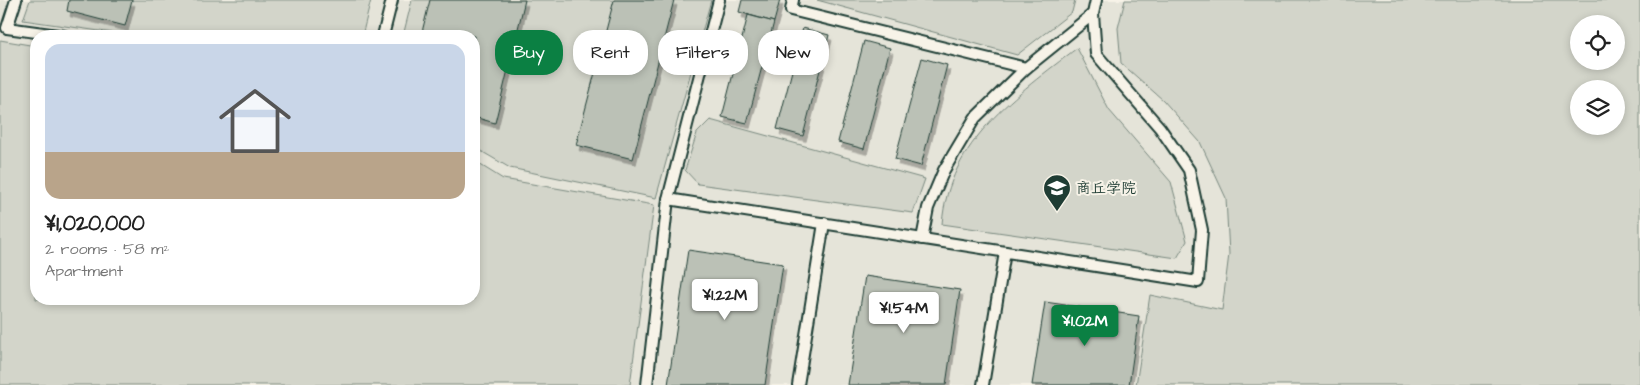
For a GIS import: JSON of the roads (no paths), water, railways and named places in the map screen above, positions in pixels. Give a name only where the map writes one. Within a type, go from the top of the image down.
[{"type":"lane","points":[[16,0],[7,28],[30,31]]},
{"type":"lane","points":[[384,30],[392,0]]},
{"type":"lane","points":[[646,385],[668,199],[719,0]]},
{"type":"lane","points":[[793,0],[791,10],[1026,68]]},
{"type":"lane","points":[[668,199],[1198,282],[1202,230],[1189,170],[1160,128],[1096,54],[1093,14],[1096,0]]},
{"type":"lane","points":[[922,239],[928,208],[937,185],[975,118],[1026,68],[1093,14]]},
{"type":"lane","points":[[798,385],[824,223]]},
{"type":"lane","points":[[983,385],[1006,252]]},
{"type":"place","name":"商丘学院","points":[[1057,212]]}]
